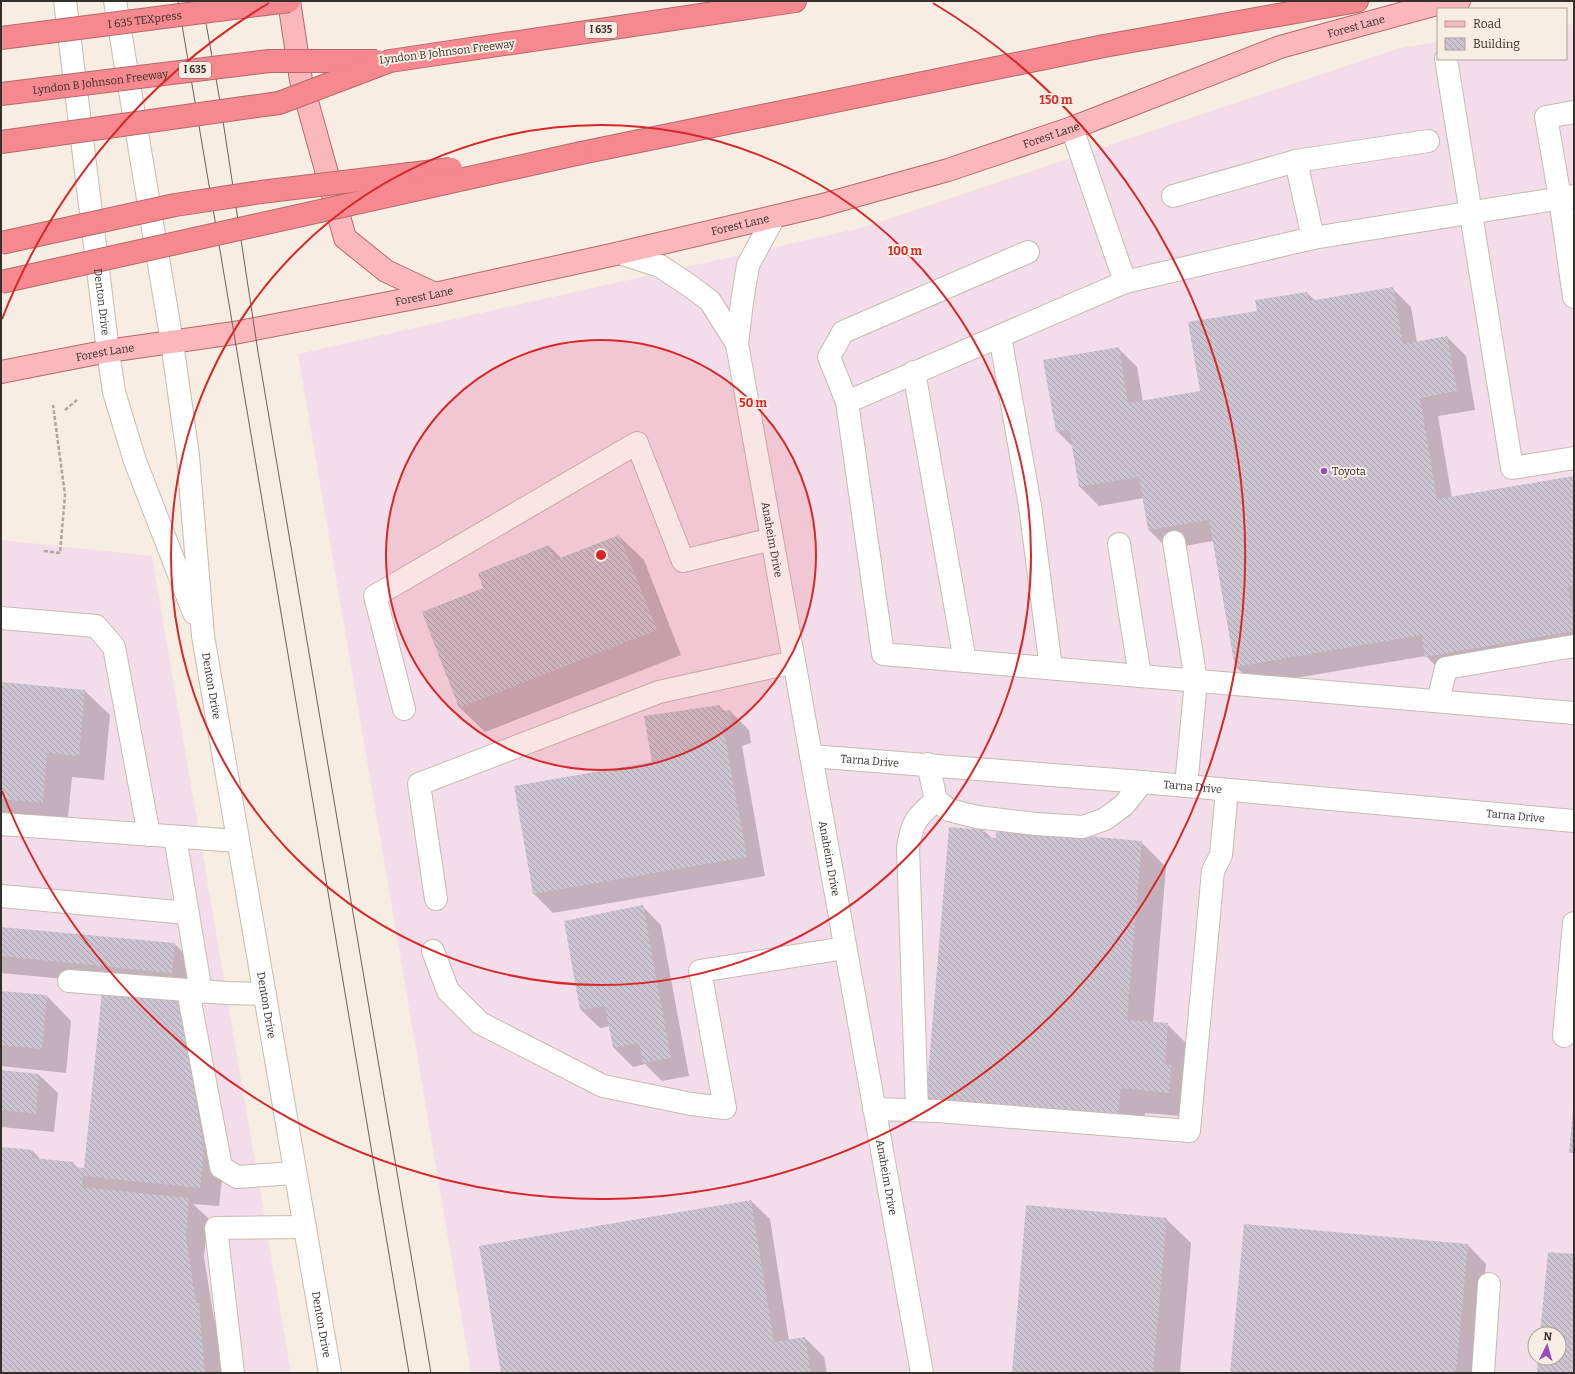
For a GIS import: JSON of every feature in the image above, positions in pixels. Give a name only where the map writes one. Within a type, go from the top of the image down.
[{"type":"highway","name":"I 635 TEXpress","points":[[1,38],[289,1]]},
{"type":"highway","name":"Lyndon B Johnson Freeway","points":[[1,94],[269,61],[390,61],[795,1]]},
{"type":"highway","points":[[1,282],[581,154],[1104,46],[1357,1]]},
{"type":"highway","points":[[1,142],[279,103],[390,61]]},
{"type":"highway","points":[[1,243],[175,206],[261,192],[581,154]]},
{"type":"main road","points":[[289,1],[301,80],[345,238],[386,271],[435,294]]},
{"type":"main road","name":"Forest Lane","points":[[1,372],[108,351],[234,333],[435,294],[620,253],[819,206],[948,170],[1072,128],[1280,47],[1459,1]]},
{"type":"street","name":"Denton Drive","points":[[65,1],[114,392],[134,461],[203,636]]},
{"type":"street","name":"Denton Drive","points":[[115,1],[172,342],[188,456],[203,636],[330,1373]]},
{"type":"street","points":[[1446,60],[1512,468],[1574,458]]},
{"type":"street","points":[[1573,289],[1567,197],[1546,117],[1574,112]]},
{"type":"street","points":[[1072,128],[1125,282]]},
{"type":"street","points":[[1173,196],[1296,161],[1428,141]]},
{"type":"street","points":[[1296,161],[1313,238]]},
{"type":"street","points":[[847,402],[1125,282],[1313,238],[1471,211],[1567,197]]},
{"type":"street","name":"Anaheim Drive","points":[[774,217],[748,265],[737,344],[922,1373]]},
{"type":"street","points":[[1028,252],[843,332],[830,357],[847,402],[883,654],[1574,713]]},
{"type":"street","name":"Anaheim Drive","points":[[620,253],[660,266],[690,286],[710,302],[737,344]]},
{"type":"street","points":[[1000,336],[1030,506],[1051,668]]},
{"type":"street","points":[[914,372],[965,661]]},
{"type":"street","points":[[404,708],[375,596],[637,443],[683,561],[772,539]]},
{"type":"street","points":[[1174,542],[1196,681],[1186,786]]},
{"type":"street","points":[[1119,544],[1140,676]]},
{"type":"street","points":[[1,618],[96,626],[114,647],[149,835]]},
{"type":"street","points":[[1438,702],[1446,668],[1574,646]]},
{"type":"street","points":[[436,899],[419,784],[659,692],[794,662]]},
{"type":"street","name":"Tarna Drive","points":[[811,756],[1142,782],[1574,821]]},
{"type":"street","points":[[928,764],[936,800],[949,810],[977,817],[1036,824],[1083,827],[1105,819],[1124,805],[1142,782]]},
{"type":"street","points":[[874,1109],[917,1110],[1189,1131],[1213,871],[1221,855],[1227,790]]},
{"type":"street","points":[[917,1110],[908,848],[911,829],[920,815],[936,800]]},
{"type":"street","points":[[1,824],[238,841]]},
{"type":"street","points":[[176,837],[188,913],[194,991],[221,1167],[237,1177],[295,1173]]},
{"type":"street","points":[[1,896],[188,913]]},
{"type":"street","points":[[1564,1036],[1574,923]]},
{"type":"street","points":[[433,951],[448,991],[480,1023],[603,1086],[691,1104],[725,1108],[700,971],[845,948]]},
{"type":"street","points":[[69,981],[194,991],[265,994]]},
{"type":"street","points":[[233,1373],[216,1228],[305,1228]]},
{"type":"street","points":[[1483,1373],[1489,1284]]},
{"type":"path","points":[[65,410],[77,400]]},
{"type":"path","points":[[44,551],[60,553],[65,495],[53,405]]},
{"type":"shaded area","points":[[1574,24],[1574,1373],[471,1373],[298,354],[865,227],[1400,48],[1437,42],[1437,60],[1567,60],[1567,25]]},
{"type":"shaded area","points":[[1,540],[152,556],[291,1373],[1,1373]]},
{"type":"building","points":[[1393,287],[1403,344],[1447,336],[1457,391],[1420,398],[1437,499],[1574,476],[1574,586],[1568,587],[1574,621],[1574,631],[1425,657],[1421,635],[1235,667],[1209,520],[1148,530],[1139,477],[1079,487],[1069,430],[1056,432],[1043,360],[1119,347],[1128,403],[1200,391],[1188,322],[1257,311],[1255,300],[1307,292],[1309,301]]},
{"type":"building","points":[[619,535],[657,630],[459,708],[422,612],[483,588],[478,573],[549,545],[555,560]]},
{"type":"building","points":[[1,682],[85,690],[79,756],[47,753],[43,803],[1,799]]},
{"type":"building","points":[[720,705],[721,712],[730,710],[732,725],[723,727],[747,857],[533,894],[514,786],[652,762],[644,716]]},
{"type":"building","points":[[949,827],[984,830],[984,837],[996,838],[996,831],[1009,832],[1009,829],[1142,841],[1127,1020],[1168,1023],[1165,1065],[1171,1065],[1169,1093],[1121,1088],[1118,1114],[926,1098]]},
{"type":"building","points":[[643,905],[671,1058],[643,1063],[639,1043],[613,1048],[605,1006],[580,1010],[564,921]]},
{"type":"building","points":[[1,927],[175,943],[172,973],[1,956]]},
{"type":"building","points":[[1,991],[47,995],[42,1049],[1,1045]]},
{"type":"building","points":[[102,991],[179,998],[204,1150],[200,1188],[83,1176],[82,1187],[189,1198],[186,1237],[196,1303],[199,1303],[205,1373],[1,1373],[1,1147],[33,1150],[32,1158],[74,1162],[73,1167],[84,1168]]},
{"type":"building","points":[[1,1070],[39,1074],[36,1114],[1,1110]]},
{"type":"building","points":[[1573,1110],[1574,1153],[1569,1153]]},
{"type":"building","points":[[751,1200],[774,1342],[805,1337],[811,1373],[501,1373],[479,1246]]},
{"type":"building","points":[[1026,1205],[1167,1218],[1153,1373],[1012,1373]]},
{"type":"building","points":[[1244,1224],[1468,1244],[1456,1373],[1230,1373]]},
{"type":"building","points":[[1548,1252],[1574,1254],[1574,1373],[1537,1373],[1537,1366],[1567,1366],[1567,1326],[1541,1326]]},
{"type":"tram line","points":[[178,1],[409,1373]]},
{"type":"tram line","points":[[202,1],[220,101],[258,352],[431,1373]]},
{"type":"place","name":"Toyota","points":[[1324,471]]}]
